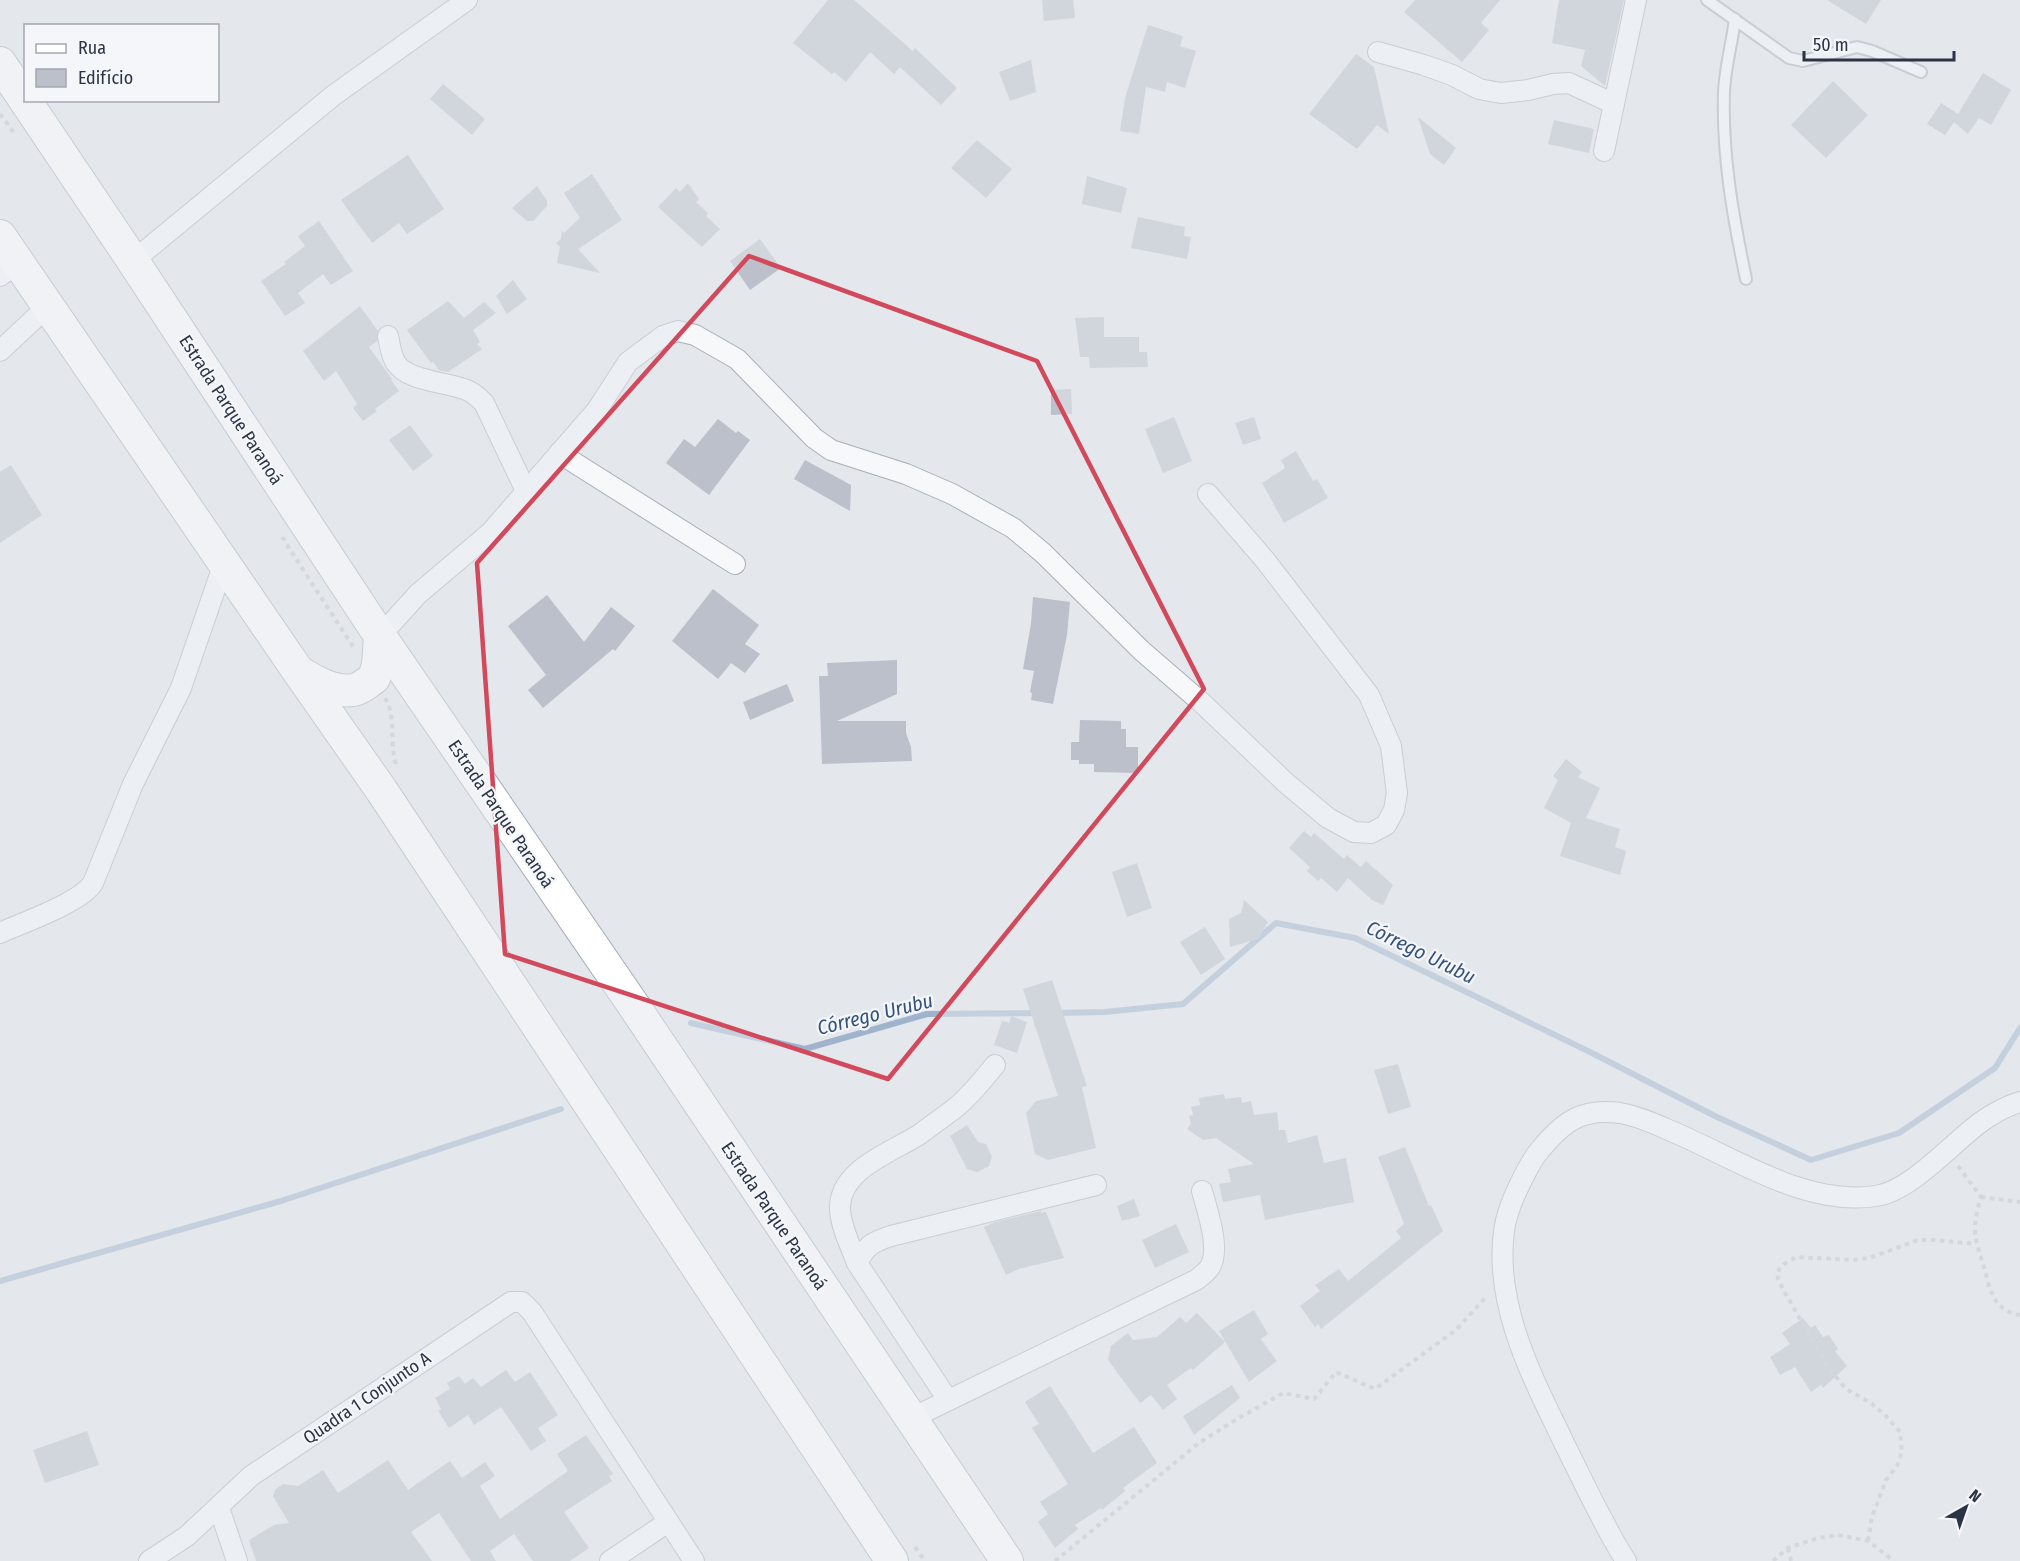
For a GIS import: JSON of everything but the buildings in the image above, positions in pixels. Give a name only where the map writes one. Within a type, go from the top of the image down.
[{"type":"main road","name":"Estrada Parque Paranoá","points":[[0,63],[24,99]]},
{"type":"main road","name":"Estrada Parque Paranoá","points":[[26,102],[380,636],[632,1003],[1007,1561]]},
{"type":"main road","points":[[0,236],[9,269],[48,306],[382,791],[892,1561]]},
{"type":"main road","points":[[298,671],[320,684],[354,690],[374,678],[378,665],[380,636]]},
{"type":"street","points":[[133,261],[334,95],[467,0]]},
{"type":"street","points":[[1604,151],[1636,0]]},
{"type":"street","points":[[1378,52],[1452,75],[1479,89],[1500,93],[1569,83],[1614,104]]},
{"type":"street","points":[[0,351],[48,306]]},
{"type":"street","points":[[380,636],[418,594],[490,533],[597,410],[628,362],[663,336],[678,331],[695,335],[738,359],[814,438],[831,450],[906,474],[952,494],[1012,528],[1043,553],[1142,651],[1201,702],[1294,790],[1328,818],[1354,832],[1371,833],[1386,825],[1394,810],[1397,793],[1391,746],[1369,694],[1265,560],[1208,494]]},
{"type":"street","points":[[388,336],[395,363],[402,370],[466,390],[476,395],[484,403],[526,491]]},
{"type":"street","points":[[559,453],[735,564]]},
{"type":"street","points":[[0,933],[76,899],[93,883],[133,784],[181,688],[224,563]]},
{"type":"street","points":[[948,1400],[857,1263],[845,1232],[840,1209],[844,1193],[855,1175],[881,1155],[919,1135],[956,1107],[995,1065]]},
{"type":"street","points":[[1626,1561],[1593,1501],[1536,1382],[1508,1306],[1503,1277],[1504,1230],[1519,1186],[1532,1159],[1557,1129],[1578,1116],[1620,1113],[1648,1121],[1702,1143],[1770,1178],[1834,1195],[1879,1196],[1913,1178],[1982,1121],[2020,1102]]},
{"type":"street","points":[[857,1263],[864,1250],[874,1241],[1096,1185]]},
{"type":"street","points":[[912,1418],[1196,1280],[1209,1269],[1214,1259],[1214,1244],[1202,1191]]},
{"type":"street","name":"Quadra 1 Conjunto A","points":[[149,1561],[187,1536],[251,1476],[511,1302],[522,1302],[532,1312],[668,1522]]},
{"type":"street","points":[[219,1508],[237,1561]]},
{"type":"street","points":[[610,1561],[668,1522],[694,1561]]},
{"type":"lane","points":[[1707,0],[1789,58],[1803,61],[1857,47],[1872,51],[1920,72]]},
{"type":"lane","points":[[1736,19],[1724,89],[1725,152],[1732,212],[1746,279]]},
{"type":"path","points":[[0,114],[20,142]]},
{"type":"path","points":[[276,527],[374,678],[391,709],[393,755],[396,765]]},
{"type":"path","points":[[1946,1151],[1981,1197],[2020,1202]]},
{"type":"path","points":[[1981,1197],[1976,1213],[1976,1244],[1992,1297],[2009,1313],[2020,1315]]},
{"type":"path","points":[[1868,1541],[1872,1517],[1886,1480],[1897,1466],[1902,1452],[1900,1432],[1871,1403],[1846,1389],[1828,1367],[1781,1286],[1777,1272],[1784,1264],[1796,1257],[1853,1260],[1869,1258],[1918,1240],[1976,1244]]},
{"type":"path","points":[[1055,1561],[1199,1443],[1283,1393],[1314,1399],[1336,1372],[1375,1389],[1456,1330],[1503,1277]]},
{"type":"path","points":[[1773,1561],[1788,1548],[1818,1538],[1838,1535],[1868,1541],[1894,1561]]},
{"type":"path","points":[[1788,1548],[1791,1561]]},
{"type":"highlighted area","points":[[749,256],[1037,361],[1204,689],[888,1079],[505,954],[477,563]]},
{"type":"waterway","name":"Córrego Urubu","points":[[1055,1013],[1105,1012],[1183,1004],[1276,923],[1355,938],[1588,1051],[1717,1117],[1811,1160],[1899,1133],[1995,1068],[2020,1028]]},
{"type":"waterway","name":"Córrego Urubu","points":[[691,1023],[805,1049],[927,1014],[1039,1013]]},
{"type":"waterway","points":[[0,1281],[281,1201],[561,1109]]}]
